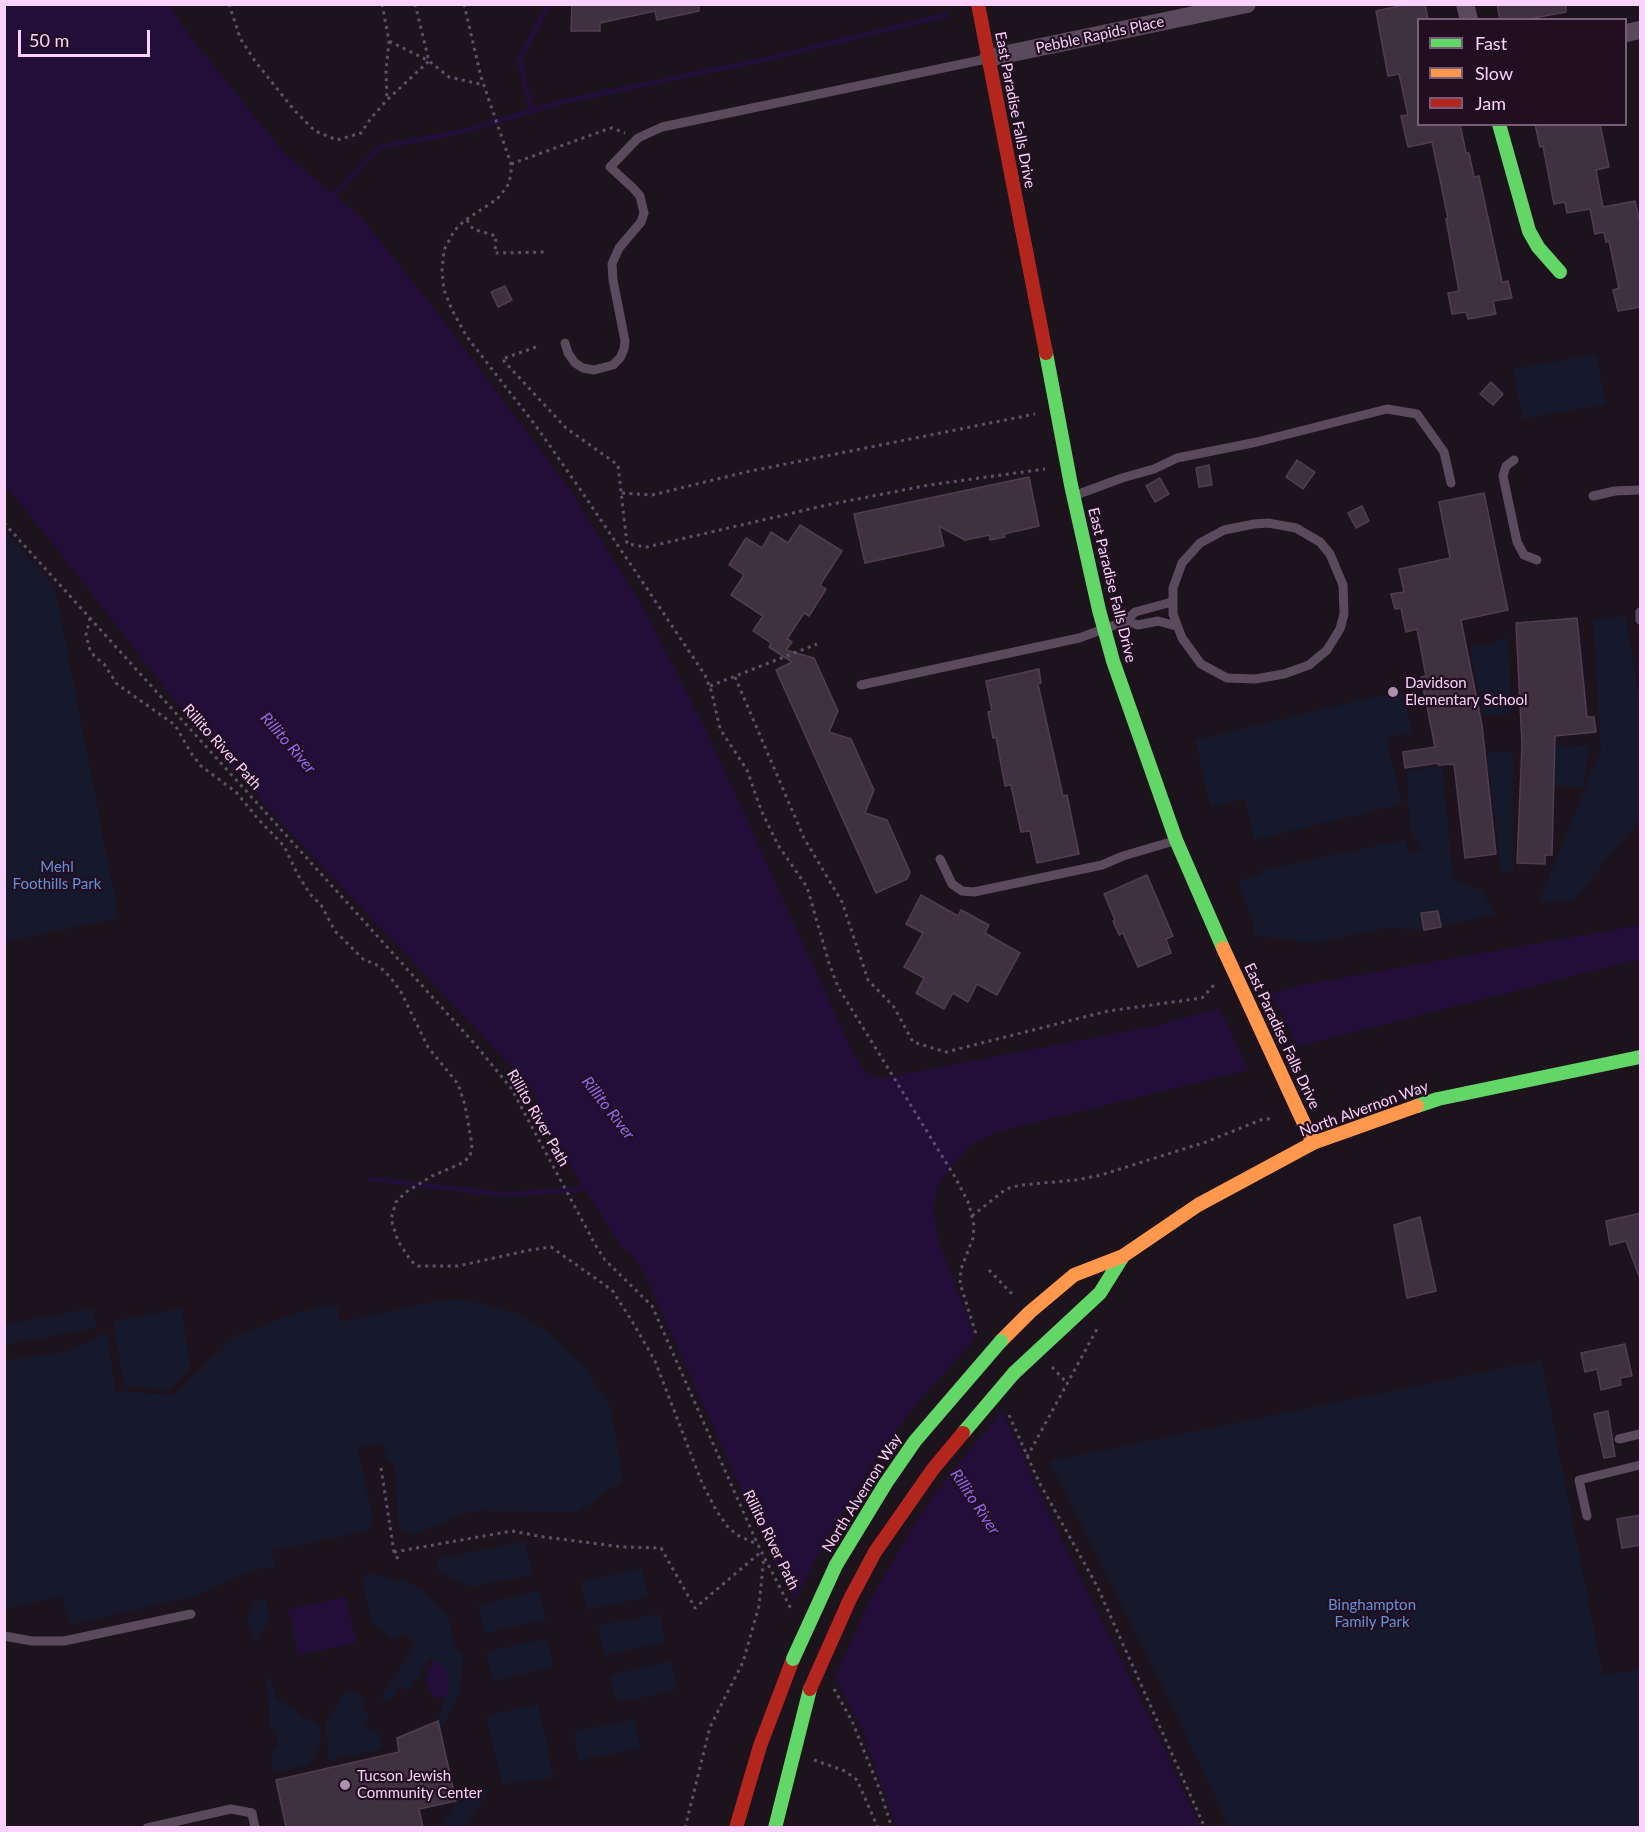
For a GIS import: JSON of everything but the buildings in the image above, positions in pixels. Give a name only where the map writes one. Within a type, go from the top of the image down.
[{"type":"main road","name":"East Paradise Falls Drive","points":[[978,4],[1074,496],[1105,630],[1123,692],[1176,840],[1313,1143]]},
{"type":"main road","points":[[1500,126],[1529,231],[1538,247],[1560,272]]},
{"type":"main road","name":"North Alvernon Way","points":[[736,1827],[759,1746],[793,1659],[836,1565],[880,1491],[921,1433],[1001,1341],[1030,1312],[1074,1275],[1123,1256],[1198,1205],[1313,1143],[1438,1099],[1641,1057]]},
{"type":"main road","name":"North Alvernon Way","points":[[775,1827],[810,1689],[850,1599],[875,1552],[933,1469],[1014,1373],[1100,1293],[1123,1256]]},
{"type":"street","name":"Pebble Rapids Place","points":[[988,58],[1247,4]]},
{"type":"lane","points":[[565,343],[575,363],[583,368],[594,370],[613,365],[624,350],[626,341],[613,280],[612,264],[619,249],[641,222],[644,213],[640,196],[610,167],[638,138],[662,127],[988,58]]},
{"type":"lane","points":[[1074,496],[1154,469],[1177,458],[1257,442],[1387,409],[1418,414],[1444,452],[1451,483]]},
{"type":"lane","points":[[1514,460],[1506,466],[1503,476],[1517,542],[1524,555],[1537,560]]},
{"type":"lane","points":[[1593,496],[1615,491],[1641,490]]},
{"type":"lane","points":[[1254,524],[1282,524],[1309,535],[1320,542],[1330,554],[1343,585],[1344,614],[1334,639],[1319,658],[1303,668],[1284,674],[1241,680],[1215,673],[1191,652],[1176,626],[1172,602],[1176,576],[1190,552],[1211,536],[1224,530],[1254,524]]},
{"type":"lane","points":[[861,685],[1049,645],[1105,630],[1126,621],[1135,612],[1172,602]]},
{"type":"lane","points":[[1641,612],[1641,620]]},
{"type":"lane","points":[[1126,621],[1138,625],[1158,621],[1176,626]]},
{"type":"lane","points":[[940,859],[952,884],[962,891],[974,892],[1102,865],[1123,856],[1176,840]]},
{"type":"lane","points":[[1620,1439],[1641,1434]]},
{"type":"lane","points":[[1587,1516],[1579,1480],[1641,1465]]},
{"type":"lane","points":[[4,1636],[32,1641],[64,1641],[191,1614]]},
{"type":"lane","points":[[147,1827],[231,1809],[252,1813],[255,1827]]},
{"type":"path","points":[[229,4],[240,38],[255,61],[294,110],[315,131],[337,140],[362,133],[371,118],[387,100],[429,61]]},
{"type":"path","points":[[382,4],[389,40],[386,71],[387,100]]},
{"type":"path","points":[[416,4],[429,61]]},
{"type":"path","points":[[464,4],[484,85],[511,164],[511,175],[507,187],[497,199],[467,219],[454,231],[444,250],[442,271],[444,290],[452,310],[472,344],[536,426],[580,489],[710,686],[720,729],[747,771],[768,828],[807,887],[828,963],[838,987],[964,1193],[972,1216],[973,1238],[961,1269],[960,1283],[980,1344]]},
{"type":"path","points":[[389,40],[429,61],[449,77],[484,85]]},
{"type":"path","points":[[511,164],[605,130],[619,129],[626,134]]},
{"type":"path","points":[[467,219],[473,229],[496,236],[495,253],[547,252]]},
{"type":"path","points":[[536,347],[502,359],[566,428],[618,465],[627,544],[647,547],[838,502],[929,485],[1045,468]]},
{"type":"path","points":[[622,493],[652,495],[746,471],[1035,414]]},
{"type":"path","name":"Rillito River Path","points":[[4,523],[511,1088],[605,1260],[652,1306],[758,1545],[793,1612]]},
{"type":"path","points":[[90,618],[86,635],[90,650],[95,657],[104,663],[117,684],[175,725],[201,766],[236,792],[284,846],[298,875],[310,894],[321,905],[335,932],[363,959],[379,966],[391,978],[401,992],[428,1047],[458,1084],[472,1145],[470,1157],[432,1176],[406,1192],[396,1202],[391,1219],[398,1241],[411,1261],[418,1266],[458,1266],[551,1247],[612,1290],[655,1361],[698,1473],[716,1510],[727,1526],[737,1535],[758,1545]]},
{"type":"path","points":[[710,686],[817,644]]},
{"type":"path","points":[[735,677],[804,838],[842,902],[868,980],[894,1007],[913,1042],[946,1052],[1108,1011],[1202,998],[1214,985]]},
{"type":"path","points":[[972,1216],[1006,1189],[1101,1175],[1206,1142],[1263,1119],[1271,1119]]},
{"type":"path","points":[[989,1270],[1017,1298]]},
{"type":"path","points":[[1027,1456],[1099,1326]]},
{"type":"path","points":[[1048,1363],[1067,1383]]},
{"type":"path","points":[[1007,1412],[1052,1507],[1097,1586],[1205,1827]]},
{"type":"path","points":[[381,1468],[394,1552],[398,1559]]},
{"type":"path","points":[[394,1552],[512,1531],[623,1547],[661,1548],[695,1608],[763,1552]]},
{"type":"path","points":[[685,1827],[710,1727],[743,1662],[759,1606],[763,1552]]},
{"type":"path","points":[[830,1682],[852,1721],[892,1827]]},
{"type":"path","points":[[807,1758],[851,1774],[857,1780],[878,1827]]},
{"type":"green space","points":[[1596,354],[1606,404],[1523,419],[1513,369]]},
{"type":"green space","name":"Mehl Foothills Park","points":[[5,531],[55,588],[119,918],[5,942]]},
{"type":"green space","points":[[1625,616],[1640,702],[1640,818],[1573,901],[1539,902],[1601,750],[1593,619]]},
{"type":"green space","points":[[1508,637],[1512,713],[1484,717],[1470,646],[1491,644]]},
{"type":"green space","points":[[1402,690],[1412,732],[1386,739],[1402,804],[1255,840],[1245,799],[1211,807],[1195,740]]},
{"type":"green space","points":[[1555,745],[1589,746],[1583,788],[1554,786]]},
{"type":"green space","points":[[1487,751],[1513,753],[1513,873],[1501,871]]},
{"type":"green space","points":[[1442,765],[1453,878],[1482,891],[1495,914],[1441,927],[1437,911],[1422,914],[1424,930],[1387,928],[1314,943],[1254,935],[1254,926],[1238,880],[1260,875],[1260,870],[1405,840],[1409,854],[1422,849],[1410,829],[1407,772]]},
{"type":"green space","points":[[447,1299],[478,1303],[517,1313],[548,1332],[583,1365],[611,1408],[623,1480],[578,1512],[474,1511],[411,1535],[399,1528],[394,1462],[387,1462],[383,1443],[358,1448],[373,1520],[368,1531],[272,1551],[275,1566],[251,1571],[192,1597],[70,1625],[62,1596],[5,1609],[5,1360],[70,1351],[107,1332],[115,1391],[174,1395],[236,1335],[312,1308],[337,1305],[340,1322]]},
{"type":"green space","points":[[93,1308],[96,1328],[5,1345],[5,1324]]},
{"type":"green space","points":[[182,1308],[190,1368],[170,1391],[124,1386],[113,1321]]},
{"type":"green space","name":"Binghampton Family Park","points":[[1541,1360],[1603,1676],[1640,1669],[1640,1827],[1229,1827],[1180,1721],[1050,1461]]},
{"type":"green space","points":[[525,1541],[532,1575],[471,1587],[439,1572],[436,1559]]},
{"type":"green space","points":[[642,1568],[648,1597],[587,1610],[581,1582]]},
{"type":"green space","points":[[374,1574],[387,1577],[397,1583],[400,1579],[421,1589],[448,1617],[457,1651],[460,1651],[463,1657],[460,1692],[441,1730],[438,1718],[449,1685],[445,1668],[433,1660],[429,1659],[408,1692],[401,1686],[389,1703],[381,1697],[416,1643],[401,1633],[395,1640],[372,1624],[362,1576]]},
{"type":"green space","points":[[539,1591],[546,1620],[484,1633],[478,1605]]},
{"type":"green space","points":[[265,1599],[270,1621],[255,1640],[247,1618],[255,1602]]},
{"type":"green space","points":[[660,1613],[666,1642],[605,1655],[598,1626]]},
{"type":"green space","points":[[547,1638],[554,1667],[492,1681],[486,1652]]},
{"type":"green space","points":[[671,1661],[677,1690],[616,1703],[610,1675]]},
{"type":"green space","points":[[265,1677],[272,1681],[276,1698],[320,1727],[320,1746],[309,1765],[274,1772],[271,1753],[279,1746],[269,1722]]},
{"type":"green space","points":[[348,1688],[367,1700],[361,1709],[369,1714],[364,1724],[380,1734],[382,1749],[328,1761],[326,1722]]},
{"type":"green space","points":[[538,1704],[554,1777],[502,1785],[486,1716]]},
{"type":"green space","points":[[634,1719],[641,1748],[579,1761],[573,1732]]},
{"type":"green space","points":[[490,1789],[465,1827],[442,1827],[462,1793]]},
{"type":"water","name":"Rillito River","points":[[4,5],[169,5],[192,39],[285,154],[362,218],[437,312],[569,488],[647,614],[707,732],[851,1049],[862,1068],[873,1076],[884,1078],[1159,1025],[1301,985],[1640,925],[1640,959],[1304,1045],[1248,1070],[997,1132],[971,1145],[937,1187],[934,1210],[937,1237],[1006,1420],[1200,1827],[896,1827],[861,1727],[773,1560],[645,1275],[633,1256],[620,1245],[540,1118],[536,1098],[530,1086],[290,832],[191,721],[5,486]]},
{"type":"water","points":[[346,1597],[356,1643],[298,1655],[288,1609]]},
{"type":"water","points":[[433,1660],[445,1668],[449,1685],[446,1697],[433,1697],[425,1680]]},
{"type":"pier","points":[[1270,991],[1300,1050],[1250,1073],[1218,1005]]},
{"type":"pier","points":[[977,1337],[1005,1408],[948,1476],[914,1525],[870,1601],[833,1681],[793,1604],[829,1534],[874,1460],[920,1399]]},
{"type":"waterway","points":[[532,111],[519,60],[549,4]]},
{"type":"waterway","points":[[999,5],[1003,4]]},
{"type":"waterway","points":[[329,200],[380,147],[464,131],[566,101],[762,60],[946,15]]},
{"type":"waterway","points":[[370,1179],[506,1195],[590,1188]]},
{"type":"traffic: fast","points":[[1500,126],[1529,231],[1538,247],[1560,272]]},
{"type":"traffic: fast","points":[[1046,353],[1071,485],[1113,661],[1176,840],[1223,948]]},
{"type":"traffic: fast","points":[[1417,1106],[1438,1099],[1640,1057]]},
{"type":"traffic: fast","points":[[1014,1373],[1100,1293],[1123,1256]]},
{"type":"traffic: fast","points":[[793,1659],[836,1565],[886,1483],[915,1441],[1001,1341]]},
{"type":"traffic: fast","points":[[963,1433],[1014,1373]]},
{"type":"traffic: fast","points":[[775,1828],[810,1689]]},
{"type":"traffic: slow","points":[[1223,948],[1313,1143]]},
{"type":"traffic: slow","points":[[1001,1341],[1030,1312],[1074,1275],[1123,1256],[1198,1205],[1313,1143],[1417,1106]]},
{"type":"traffic: jam","points":[[978,4],[1046,353]]},
{"type":"traffic: jam","points":[[810,1689],[850,1599],[875,1552],[933,1469],[963,1433]]},
{"type":"traffic: jam","points":[[736,1828],[760,1746],[793,1659]]},
{"type":"place","name":"Davidson Elementary School","points":[[1393,692]]},
{"type":"place","name":"Tucson Jewish Community Center","points":[[345,1785]]}]
